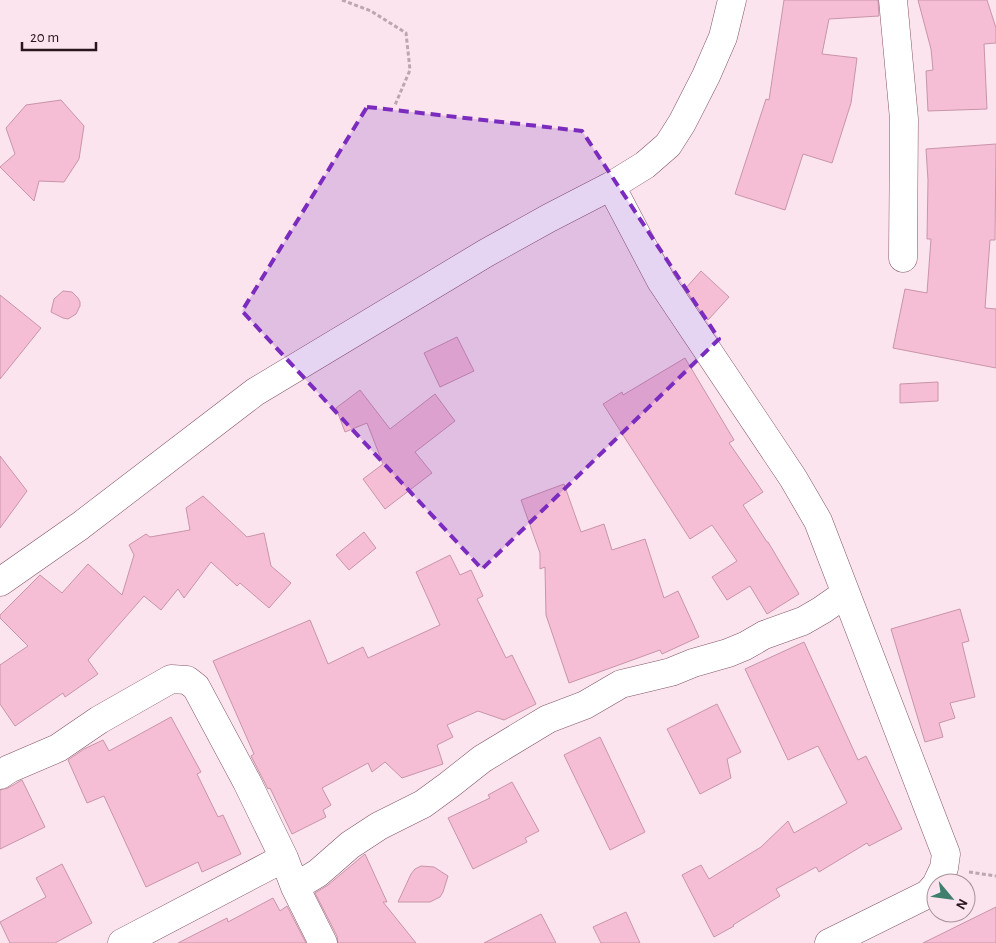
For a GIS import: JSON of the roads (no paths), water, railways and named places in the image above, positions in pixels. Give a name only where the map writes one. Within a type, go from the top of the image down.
[{"type":"street","points":[[0,582],[80,526],[255,392],[486,253],[645,165],[668,144],[682,123],[723,37],[732,0]]},
{"type":"street","points":[[893,0],[904,119],[903,258]]},
{"type":"street","points":[[610,186],[661,281],[798,486],[818,521],[946,854],[942,873]]},
{"type":"street","points":[[294,887],[318,873],[350,845],[379,826],[423,804],[482,759],[548,719],[585,705],[620,684],[671,672],[745,646],[764,635],[803,621],[845,594]]},
{"type":"street","points":[[0,775],[9,769],[58,748],[99,720],[171,679],[187,680],[196,687],[247,782],[284,858],[294,887],[323,943]]},
{"type":"street","points":[[122,943],[284,858]]},
{"type":"street","points":[[829,943],[926,895]]}]
